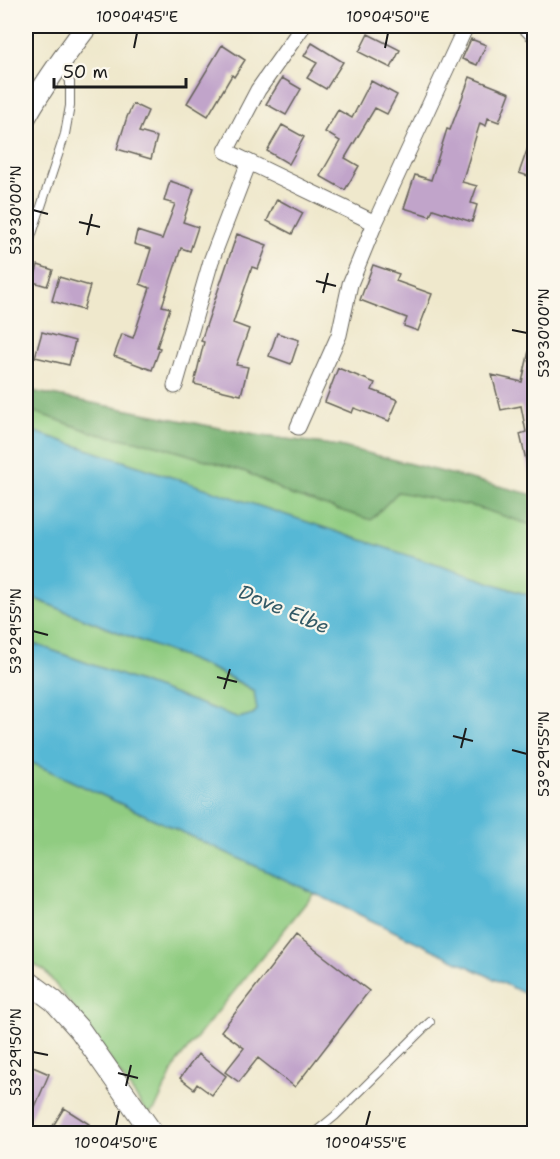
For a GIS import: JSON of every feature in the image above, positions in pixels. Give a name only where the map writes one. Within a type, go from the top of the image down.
[{"type":"street","points":[[26,116],[32,90],[62,58],[87,26]]},
{"type":"street","points":[[303,26],[258,90],[226,151],[375,223]]},
{"type":"street","points":[[298,427],[339,334],[350,284],[375,223],[466,26]]},
{"type":"street","points":[[529,26],[534,32]]},
{"type":"street","points":[[175,386],[211,261],[249,162]]},
{"type":"street","points":[[26,980],[54,1001],[80,1030],[153,1134]]},
{"type":"lane","points":[[26,252],[65,134],[70,106],[70,82],[62,58]]},
{"type":"lane","points":[[313,1134],[335,1116],[430,1023]]},
{"type":"green space","points":[[26,390],[255,435],[339,446],[534,495],[534,597],[26,429]]},
{"type":"green space","points":[[26,390],[255,435],[339,446],[534,495],[534,526],[476,507],[398,492],[371,520],[291,495],[246,472],[156,445],[97,434],[26,409]]},
{"type":"green space","points":[[26,595],[226,676],[254,691],[257,710],[253,714],[239,718],[26,642]]},
{"type":"green space","points":[[26,760],[314,893],[177,1062],[155,1109],[148,1114],[74,1008],[44,970],[26,961]]},
{"type":"water","name":"Dove Elbe","points":[[26,429],[534,597],[534,998],[26,760],[26,642],[239,718],[253,714],[257,710],[254,691],[227,676],[26,595]]},
{"type":"building","points":[[368,34],[400,50],[391,68],[359,52]]},
{"type":"building","points":[[471,39],[486,45],[477,65],[462,59]]},
{"type":"building","points":[[312,43],[343,62],[326,89],[307,78],[317,63],[304,56]]},
{"type":"building","points":[[222,45],[245,60],[234,77],[232,75],[208,116],[187,103]]},
{"type":"building","points":[[470,77],[510,93],[499,122],[488,118],[486,126],[480,123],[462,182],[477,186],[471,203],[477,205],[472,222],[433,209],[430,216],[404,208],[415,175],[431,180],[447,129],[450,130]]},
{"type":"building","points":[[282,78],[301,89],[286,115],[266,104]]},
{"type":"building","points":[[371,81],[397,95],[387,114],[375,108],[345,158],[359,166],[345,190],[320,176],[340,141],[325,132],[338,110],[352,118]]},
{"type":"building","points":[[133,104],[148,111],[139,132],[157,137],[151,159],[117,149]]},
{"type":"building","points":[[282,125],[304,137],[289,164],[267,151]]},
{"type":"building","points":[[532,136],[534,137],[534,178],[519,173]]},
{"type":"building","points":[[170,181],[194,189],[183,222],[198,227],[190,251],[181,248],[162,306],[170,308],[152,370],[114,356],[122,334],[133,338],[150,288],[140,284],[151,249],[134,244],[137,231],[162,239],[175,204],[164,201]]},
{"type":"building","points":[[277,199],[303,213],[292,234],[267,221]]},
{"type":"building","points":[[237,234],[267,245],[258,269],[252,267],[233,323],[249,329],[236,365],[248,367],[241,395],[194,384],[204,342],[201,341]]},
{"type":"building","points":[[38,265],[53,270],[47,286],[33,282]]},
{"type":"building","points":[[373,265],[399,274],[396,281],[432,294],[418,331],[404,326],[407,318],[360,300]]},
{"type":"building","points":[[59,277],[90,286],[83,310],[52,301]]},
{"type":"building","points":[[42,332],[75,341],[69,365],[35,357]]},
{"type":"building","points":[[277,333],[299,340],[291,364],[269,356]]},
{"type":"building","points":[[529,351],[534,351],[534,472],[529,473],[520,434],[526,432],[521,406],[501,410],[492,375],[522,382]]},
{"type":"building","points":[[338,368],[375,383],[372,390],[398,400],[389,421],[354,408],[352,413],[325,402]]},
{"type":"building","points":[[296,935],[369,991],[295,1087],[258,1058],[239,1082],[225,1072],[244,1048],[221,1031]]},
{"type":"building","points":[[198,1054],[226,1076],[212,1095],[197,1084],[194,1089],[180,1078]]},
{"type":"building","points":[[26,1064],[49,1074],[26,1128]]},
{"type":"building","points":[[64,1108],[89,1124],[83,1134],[48,1134]]}]
